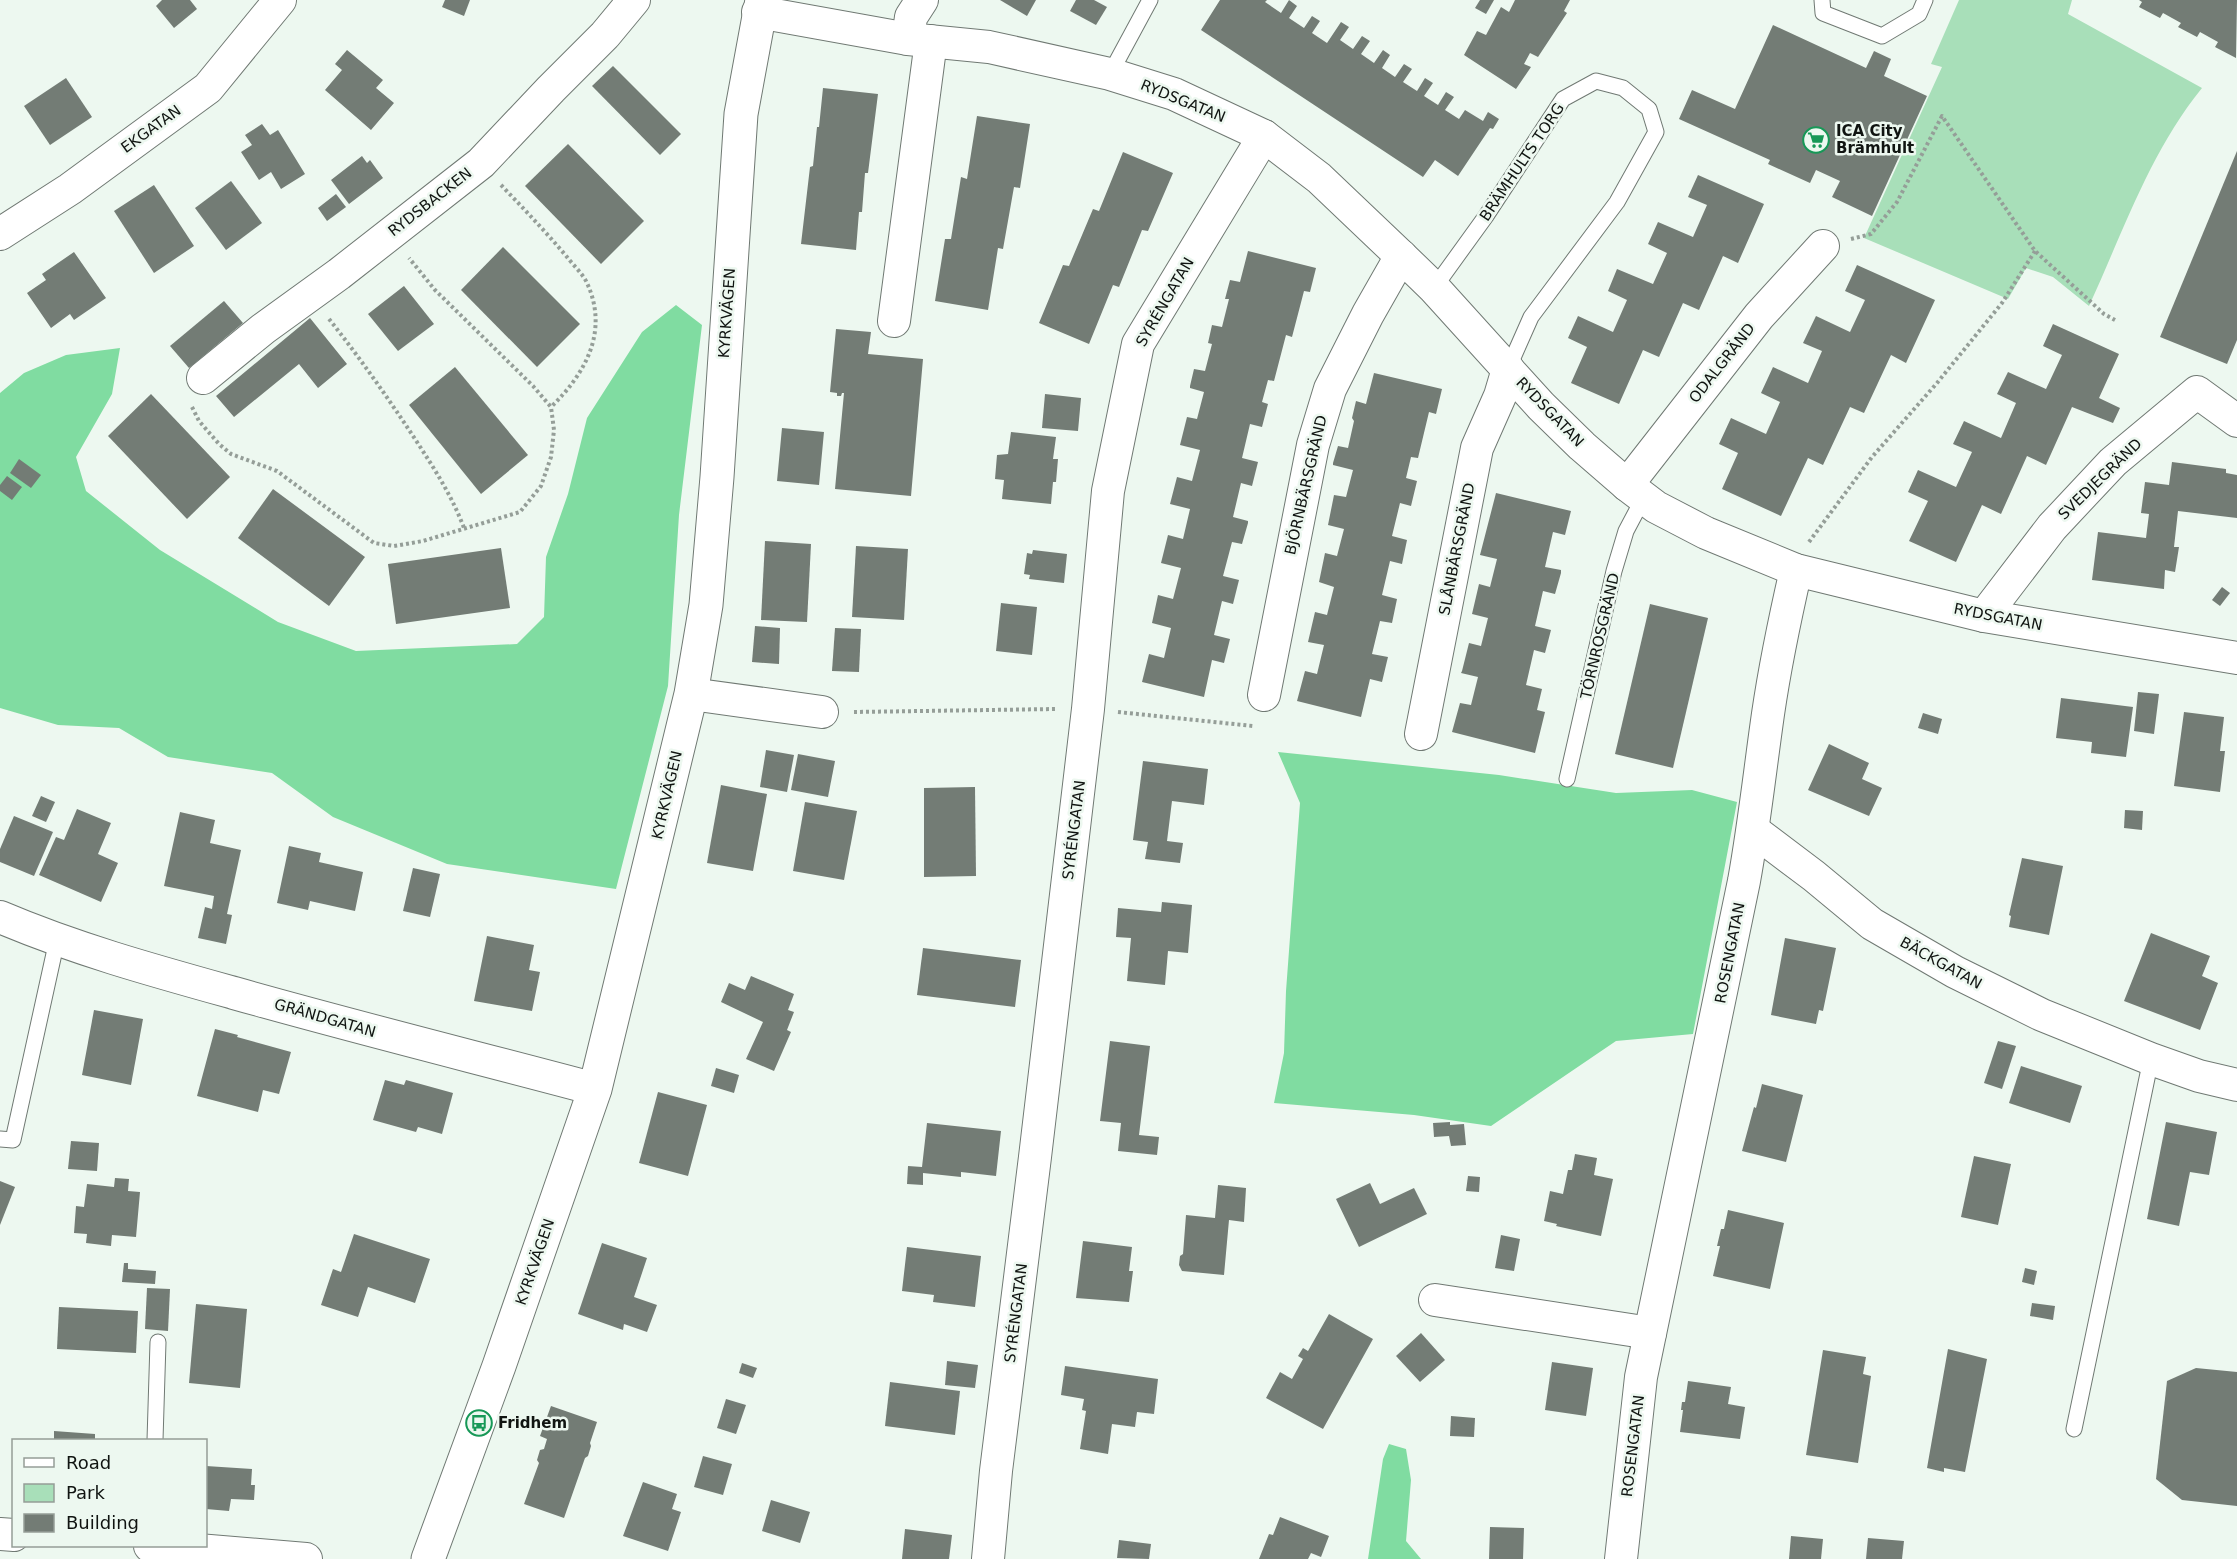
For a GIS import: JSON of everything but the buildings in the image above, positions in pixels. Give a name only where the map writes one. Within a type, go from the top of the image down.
[{"type":"street","name":"EKGATAN","points":[[0,234],[70,189],[208,88],[280,0]]},
{"type":"street","name":"RYDSBACKEN","points":[[203,378],[263,329],[480,163],[550,88],[605,35],[634,0]]},
{"type":"street","points":[[894,321],[920,40],[911,17],[922,0]]},
{"type":"street","name":"RYDSGATAN","points":[[760,6],[920,40],[989,47],[1110,74],[1174,94],[1264,136],[1319,178],[1434,288],[1541,406],[1656,507],[1706,533],[1796,570],[1984,616],[2237,658]]},
{"type":"street","name":"KYRKVÄGEN","points":[[428,1559],[503,1355],[595,1089],[691,694],[706,605],[717,477],[741,114],[760,6]]},
{"type":"street","name":"SYRÉNGATAN","points":[[988,1559],[996,1471],[1088,709],[1108,491],[1138,344],[1264,136]]},
{"type":"street","name":"ODALGRÄND","points":[[1636,491],[1759,316],[1823,246]]},
{"type":"street","name":"BJÖRNBÄRSGRÄND","points":[[1264,695],[1312,445],[1330,389],[1401,256]]},
{"type":"street","name":"SLÅNBÄRSGRÄND","points":[[1421,734],[1477,448],[1500,396],[1508,369]]},
{"type":"street","name":"SVEDJEGRÄND","points":[[1984,616],[2052,527],[2090,486],[2113,462],[2197,392],[2237,421]]},
{"type":"street","name":"ROSENGATAN","points":[[1621,1559],[1641,1377],[1704,1080],[1753,830],[1768,713],[1796,570]]},
{"type":"street","points":[[691,694],[822,712]]},
{"type":"street","name":"BÄCKGATAN","points":[[1753,830],[1872,924],[1946,967],[2042,1015],[2151,1059],[2199,1076],[2237,1085]]},
{"type":"street","name":"GRÄNDGATAN","points":[[0,917],[57,940],[174,976],[358,1028],[595,1089]]},
{"type":"street","points":[[1435,1300],[1650,1334]]},
{"type":"street","points":[[164,1547],[306,1559]]},
{"type":"lane","points":[[1110,74],[1150,0]]},
{"type":"lane","points":[[1822,0],[1823,13],[1882,36],[1919,14],[1925,0]]},
{"type":"lane","name":"BRÄMHULTS TORG","points":[[1434,288],[1486,216],[1563,99],[1596,81],[1623,88],[1649,109],[1656,132],[1617,202],[1531,317],[1508,369]]},
{"type":"lane","name":"TÖRNROSGRÄND","points":[[1567,779],[1617,561],[1636,491]]},
{"type":"lane","points":[[0,1139],[13,1140],[57,940]]},
{"type":"lane","points":[[2074,1429],[2151,1059]]},
{"type":"lane","points":[[155,1439],[158,1342]]},
{"type":"path","points":[[1823,246],[1871,234],[1898,202],[1942,116],[2035,251],[2104,314],[2115,320]]},
{"type":"path","points":[[480,163],[549,236],[581,275],[586,282],[595,309],[596,338],[584,367],[562,396],[551,406]]},
{"type":"path","points":[[203,378],[194,396],[192,408],[199,421],[219,444],[231,454],[277,471],[374,543],[394,546],[423,541],[520,513],[541,486],[551,457],[554,430],[551,406],[435,290],[389,234]]},
{"type":"path","points":[[1796,570],[1812,536],[1872,457],[1937,383],[2002,303],[2035,251]]},
{"type":"path","points":[[310,295],[386,394],[434,468],[456,507],[464,528]]},
{"type":"path","points":[[822,712],[1088,709],[1261,727],[1264,695]]},
{"type":"green space","points":[[1959,0],[2072,0],[2068,14],[2202,88],[2167,139],[2152,166],[2089,306],[2053,277],[2026,268],[2008,299],[1864,238],[1942,67],[1931,64]]},
{"type":"green space","points":[[676,305],[702,325],[679,515],[668,686],[616,889],[447,864],[333,817],[272,773],[168,757],[119,728],[58,725],[0,708],[0,393],[24,373],[66,355],[120,348],[112,394],[76,457],[86,491],[160,550],[278,622],[356,651],[517,644],[544,617],[546,557],[568,494],[587,418],[642,332]]},
{"type":"green space","points":[[1278,752],[1499,775],[1616,793],[1692,790],[1737,802],[1693,1034],[1616,1041],[1491,1126],[1414,1115],[1274,1103],[1284,1053],[1286,991],[1300,803]]},
{"type":"green space","points":[[1389,1444],[1406,1449],[1411,1480],[1406,1541],[1421,1559],[1368,1559],[1383,1459]]},
{"type":"place","name":"ICA City Brämhult","points":[[1816,140]]},
{"type":"place","name":"Fridhem","points":[[479,1423]]}]
